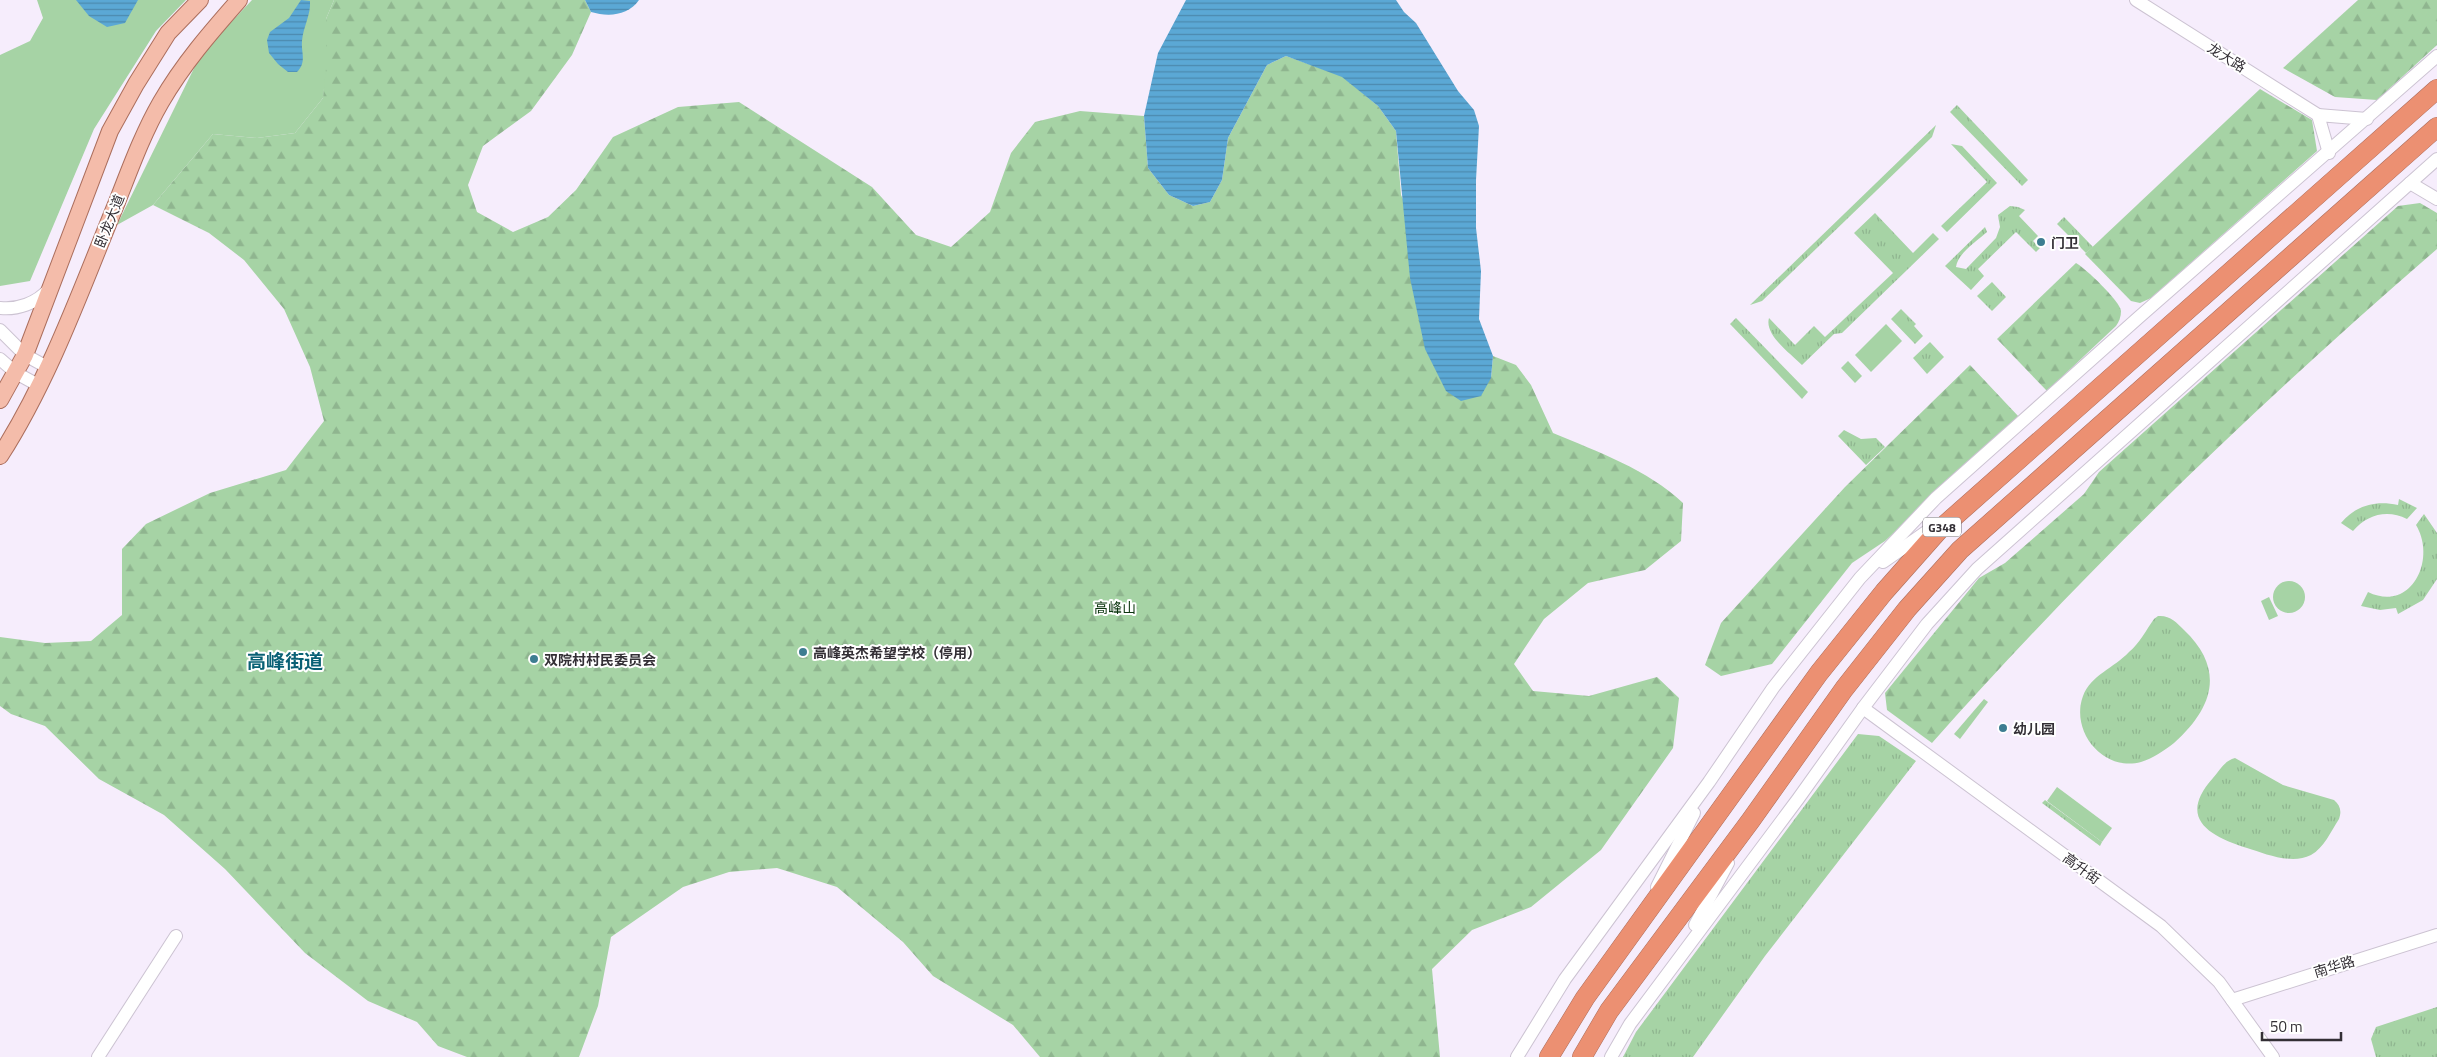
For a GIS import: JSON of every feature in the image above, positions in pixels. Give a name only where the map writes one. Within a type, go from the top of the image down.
[{"type":"highway","name":"G348","points":[[1549,1057],[1585,998],[1819,673],[1884,592],[1938,531],[1963,506],[2437,89]]},
{"type":"highway","name":"G348","points":[[1582,1057],[1609,1011],[1751,820],[1844,688],[1907,609],[1960,550],[2433,131]]},
{"type":"main road","points":[[0,400],[24,355],[110,131],[136,84],[168,33],[200,0]]},
{"type":"main road","name":"卧龙大道","points":[[0,456],[47,366],[160,103],[190,56],[239,0]]},
{"type":"main road","points":[[50,290],[48,308],[52,315],[59,318],[64,317],[76,302]]},
{"type":"street","name":"龙大路","points":[[2136,0],[2318,115]]},
{"type":"street","points":[[1517,1057],[1565,979],[1709,782],[1773,688],[1860,578],[1936,498],[2138,318],[2368,119],[2437,56]]},
{"type":"street","points":[[2408,115],[2437,81]]},
{"type":"street","points":[[2329,153],[2318,115],[2368,119]]},
{"type":"street","points":[[1611,1057],[1630,1024],[1798,799],[1863,708],[1927,624],[1977,569],[2437,159]]},
{"type":"street","points":[[2410,183],[2437,199]]},
{"type":"street","points":[[0,308],[7,309],[41,299],[50,290]]},
{"type":"street","points":[[0,330],[24,355],[47,366]]},
{"type":"street","points":[[0,359],[16,373],[38,385]]},
{"type":"street","points":[[1860,578],[1963,506]]},
{"type":"street","name":"高升街","points":[[1863,708],[2161,926],[2204,966],[2232,1000],[2273,1057]]},
{"type":"street","points":[[1634,932],[1709,782]]},
{"type":"street","points":[[1678,958],[1751,820]]},
{"type":"street","name":"南华路","points":[[2232,1000],[2437,935]]},
{"type":"street","points":[[98,1057],[176,936]]},
{"type":"green space","points":[[37,0],[186,0],[156,31],[94,129],[30,281],[0,286],[0,55],[30,41],[43,18]]},
{"type":"green space","points":[[252,0],[334,0],[326,19],[326,69],[323,98],[295,133],[257,138],[213,134],[153,205],[117,225],[201,54]]},
{"type":"green space","name":"高峰山","points":[[334,0],[585,0],[591,12],[572,55],[531,111],[483,146],[468,185],[477,212],[513,232],[548,217],[576,190],[613,137],[678,107],[739,102],[872,187],[916,235],[951,247],[990,212],[1011,153],[1035,122],[1080,111],[1144,116],[1148,168],[1169,195],[1193,206],[1210,202],[1222,180],[1228,138],[1267,65],[1286,56],[1342,76],[1378,106],[1396,131],[1401,195],[1491,378],[1493,356],[1516,365],[1531,385],[1553,433],[1638,471],[1654,480],[1683,503],[1681,541],[1645,570],[1588,583],[1544,619],[1514,664],[1533,691],[1589,696],[1657,677],[1679,698],[1673,748],[1601,850],[1531,907],[1472,930],[1432,969],[1440,1057],[1040,1057],[1013,1025],[933,976],[903,942],[837,887],[777,868],[729,872],[683,887],[611,937],[598,1006],[579,1057],[467,1057],[438,1046],[417,1022],[368,1001],[305,953],[225,869],[164,815],[99,779],[45,726],[11,714],[0,706],[0,637],[45,643],[91,641],[122,615],[122,549],[146,524],[210,493],[286,470],[324,421],[310,367],[284,309],[244,260],[209,233],[153,205],[213,134],[257,138],[295,133],[323,98],[326,19]]},
{"type":"green space","points":[[2358,0],[2437,0],[2437,45],[2377,100],[2335,97],[2283,68]]},
{"type":"green space","points":[[2260,89],[2312,120],[2317,151],[2151,298],[2140,303],[2131,301],[2085,254]]},
{"type":"green space","points":[[1957,105],[2028,180],[2022,186],[1950,112]]},
{"type":"green space","points":[[1936,125],[1932,137],[1762,301],[1750,305]]},
{"type":"green space","points":[[1951,144],[1962,146],[1997,183],[1947,232],[1941,226],[1987,182]]},
{"type":"green space","points":[[2420,203],[2437,213],[2437,249],[2305,366],[2176,488],[2052,613],[1932,743],[1887,710],[1885,693],[1979,578],[2005,563],[2084,494],[2099,472],[2398,206]]},
{"type":"green space","points":[[2010,206],[2025,210],[2019,216],[2038,236],[2033,241],[2040,248],[2036,252],[2016,232],[1978,269],[1984,276],[1971,290],[1945,266],[1985,227],[1987,232],[1968,248],[1957,262],[1956,267],[1966,269],[1996,238],[2000,227],[1998,215]]},
{"type":"green space","points":[[1875,213],[1913,253],[1933,233],[1939,239],[1842,333],[1834,334],[1802,365],[1774,337],[1770,331],[1769,318],[1795,345],[1814,326],[1825,337],[1893,273],[1854,233]]},
{"type":"green space","points":[[2064,217],[2093,247],[2086,253],[2057,224]]},
{"type":"green space","points":[[2076,263],[2094,278],[2115,300],[2121,311],[2120,317],[2116,326],[2047,391],[1997,339]]},
{"type":"green space","points":[[1992,282],[2006,297],[1992,311],[1977,296]]},
{"type":"green space","points":[[1901,309],[1916,324],[1914,326],[1923,336],[1915,344],[1891,319]]},
{"type":"green space","points":[[1736,318],[1808,392],[1802,399],[1730,324]]},
{"type":"green space","points":[[1886,324],[1902,341],[1871,372],[1855,355]]},
{"type":"green space","points":[[1930,342],[1944,357],[1927,374],[1913,358]]},
{"type":"green space","points":[[1848,361],[1862,376],[1855,383],[1841,368]]},
{"type":"green space","points":[[1970,365],[2019,417],[1885,541],[1852,563],[1772,664],[1721,676],[1705,665],[1721,623],[1845,487]]},
{"type":"green space","points":[[1844,430],[1861,439],[1876,438],[1885,447],[1866,465],[1838,436]]},
{"type":"green space","points":[[2399,499],[2417,508],[2407,519],[2393,514],[2378,515],[2371,517],[2353,531],[2341,523],[2353,512],[2367,505],[2382,503],[2398,505]]},
{"type":"green space","points":[[2424,514],[2437,533],[2437,579],[2423,600],[2398,614],[2396,608],[2380,610],[2361,606],[2368,592],[2383,597],[2397,595],[2408,589],[2416,580],[2421,567],[2423,553],[2422,539],[2416,525]]},
{"type":"green space","points":[[2289,581],[2300,586],[2305,597],[2300,608],[2289,613],[2278,608],[2273,597],[2278,586]]},
{"type":"green space","points":[[2269,597],[2278,616],[2269,620],[2261,601]]},
{"type":"green space","points":[[2158,616],[2169,618],[2178,624],[2197,645],[2205,659],[2209,673],[2209,688],[2206,702],[2188,729],[2163,751],[2141,762],[2127,763],[2114,761],[2103,755],[2093,746],[2086,735],[2081,722],[2080,709],[2083,696],[2097,677],[2123,658],[2140,641]]},
{"type":"green space","points":[[1984,699],[1988,702],[1960,739],[1954,734]]},
{"type":"green space","points":[[1858,734],[1879,736],[1916,761],[1765,956],[1693,1057],[1623,1057],[1636,1032]]},
{"type":"green space","points":[[2235,758],[2283,785],[2336,802],[2340,811],[2339,819],[2316,852],[2304,858],[2287,859],[2233,843],[2221,838],[2202,824],[2198,815],[2198,804],[2203,792],[2222,766]]},
{"type":"green space","points":[[2057,787],[2112,828],[2102,842],[2047,801]]},
{"type":"green space","points":[[2045,800],[2102,842],[2100,846],[2042,803]]},
{"type":"green space","points":[[2437,1007],[2437,1057],[2376,1057],[2371,1039],[2376,1027]]},
{"type":"water","points":[[76,0],[138,0],[125,23],[107,27],[89,16]]},
{"type":"water","points":[[301,0],[310,1],[302,41],[303,61],[297,72],[288,72],[269,53],[267,40],[270,32],[289,18]]},
{"type":"water","points":[[585,0],[639,0],[629,9],[611,15],[591,12]]},
{"type":"water","points":[[1186,0],[1396,0],[1404,12],[1416,23],[1458,91],[1474,110],[1479,126],[1476,228],[1481,271],[1479,319],[1493,356],[1491,378],[1481,396],[1461,401],[1446,391],[1425,349],[1410,278],[1396,131],[1378,106],[1342,77],[1286,56],[1267,65],[1228,138],[1222,180],[1210,202],[1193,206],[1169,195],[1148,168],[1144,116],[1158,53]]},
{"type":"place","name":"门卫","points":[[2041,242]]},
{"type":"place","name":"高峰英杰希望学校（停用）","points":[[803,652]]},
{"type":"place","name":"双院村村民委员会","points":[[534,659]]},
{"type":"place","name":"幼儿园","points":[[2003,728]]},
{"type":"district","name":"高峰街道","points":[[285,660]]}]
